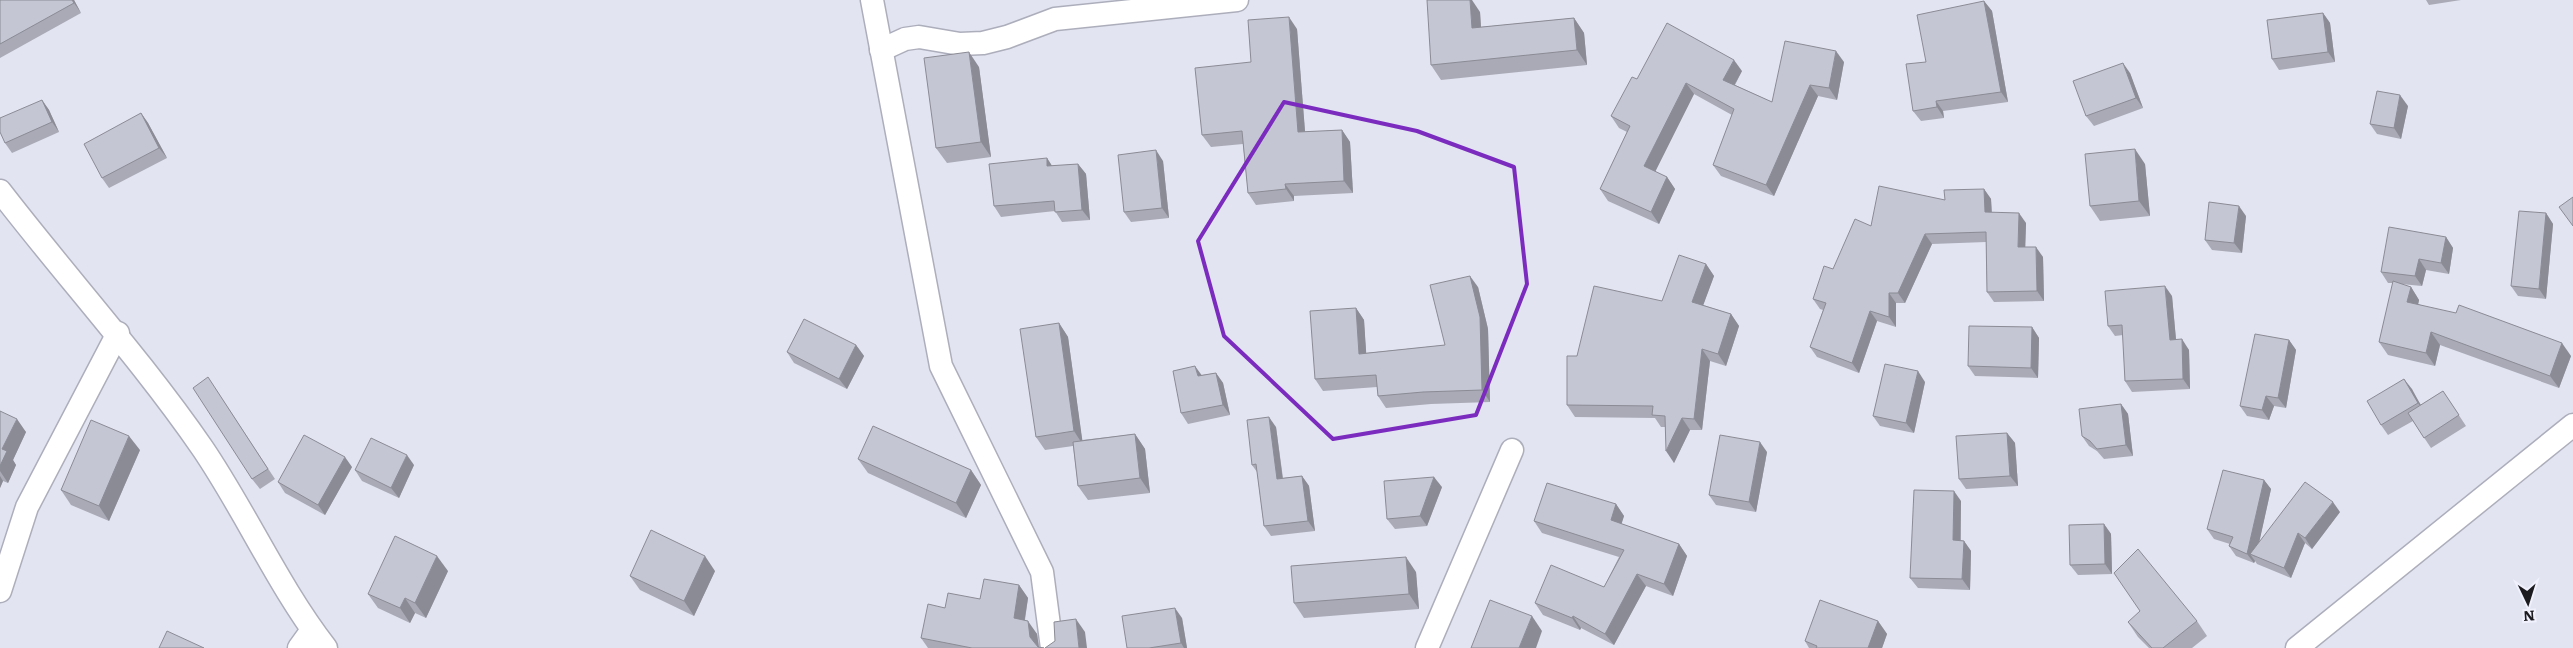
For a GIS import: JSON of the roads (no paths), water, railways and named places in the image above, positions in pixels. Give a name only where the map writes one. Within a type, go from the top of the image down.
[{"type":"street","points":[[872,0],[941,366],[1042,572],[1052,648]]},
{"type":"street","points":[[881,50],[905,40],[919,37],[960,44],[983,43],[1007,37],[1055,19],[1237,0]]},
{"type":"street","points":[[0,191],[118,334],[204,450],[312,630],[326,648]]},
{"type":"street","points":[[0,591],[27,507],[118,334]]},
{"type":"street","points":[[2297,648],[2573,425]]},
{"type":"street","points":[[1427,648],[1512,450]]},
{"type":"street","points":[[299,648],[312,630]]}]
